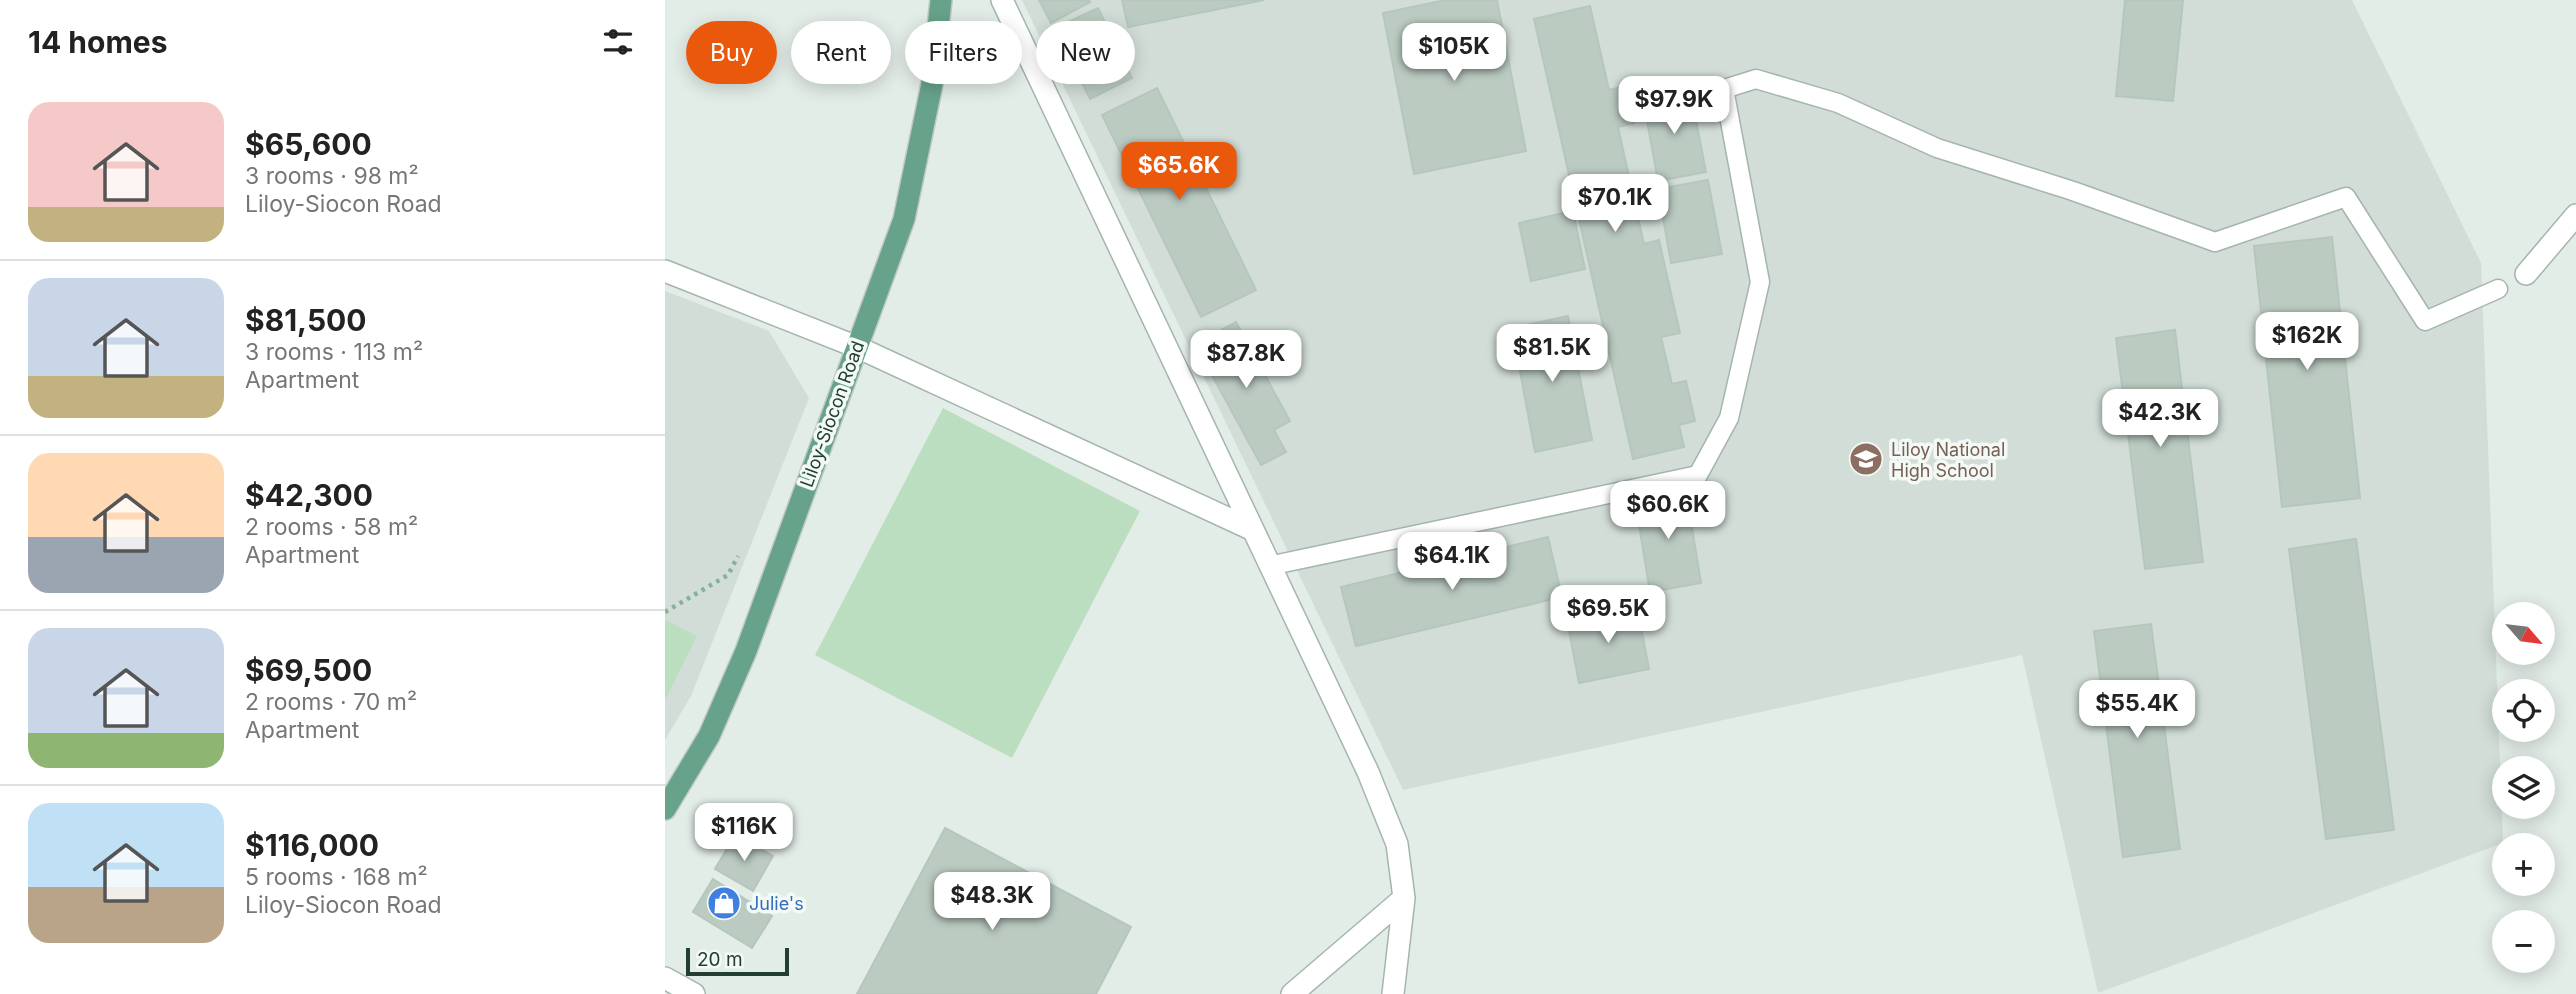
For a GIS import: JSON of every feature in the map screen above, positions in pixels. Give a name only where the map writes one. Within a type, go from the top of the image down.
[{"type":"main road","name":"Liloy-Siocon Road","points":[[665,810],[709,736],[746,651],[904,219],[932,84],[941,0]]},
{"type":"street","points":[[1003,0],[1368,772],[1397,844],[1403,898],[1393,994]]},
{"type":"street","points":[[2526,274],[2576,215]]},
{"type":"street","points":[[665,271],[857,347],[1251,529]]},
{"type":"street","points":[[1292,994],[1403,898]]},
{"type":"street","points":[[665,978],[694,994]]},
{"type":"lane","points":[[1269,566],[1698,475],[1729,418],[1760,282],[1724,89],[1756,79],[1838,103],[1937,148],[2073,191],[2215,242],[2346,197],[2425,321],[2497,289]]},
{"type":"path","points":[[665,612],[728,575],[738,556]]},
{"type":"shaded area","name":"Liloy National High School","points":[[1022,0],[2352,0],[2481,263],[2494,602],[2492,665],[2496,665],[2497,679],[2492,679],[2492,742],[2499,742],[2500,756],[2492,756],[2492,819],[2502,819],[2503,833],[2492,833],[2492,847],[2098,993],[2022,655],[1403,790],[1063,84],[1135,84],[1135,21],[1036,21],[1036,29]]},
{"type":"shaded area","points":[[665,291],[769,331],[809,398],[691,696],[665,740]]},
{"type":"green space","points":[[943,408],[1140,511],[1012,758],[815,655]]},
{"type":"green space","points":[[665,620],[697,636],[665,700]]},
{"type":"building","points":[[1039,0],[1089,0],[1090,2],[1055,21],[1050,21]]},
{"type":"building","points":[[1122,0],[1264,0],[1135,26],[1135,21],[1127,21]]},
{"type":"building","points":[[1446,0],[1497,0],[1526,151],[1414,174],[1383,13]]},
{"type":"building","points":[[2125,0],[2183,0],[2173,101],[2116,96]]},
{"type":"building","points":[[1590,6],[1609,90],[1626,86],[1634,123],[1618,127],[1644,244],[1659,240],[1680,333],[1661,337],[1672,384],[1686,381],[1695,421],[1679,425],[1684,447],[1633,459],[1534,19]]},
{"type":"building","points":[[1098,8],[1104,21],[1070,21]]},
{"type":"building","points":[[1083,84],[1120,84],[1090,99]]},
{"type":"building","points":[[1157,88],[1256,290],[1201,317],[1102,115]]},
{"type":"building","points":[[1690,90],[1706,172],[1658,181],[1643,99]]},
{"type":"building","points":[[1708,180],[1722,254],[1671,263],[1658,189]]},
{"type":"building","points":[[1573,211],[1585,269],[1531,281],[1519,223]]},
{"type":"building","points":[[2332,237],[2360,498],[2282,507],[2254,246]]},
{"type":"building","points":[[1568,316],[1592,440],[1535,452],[1512,328]]},
{"type":"building","points":[[1236,322],[1290,421],[1274,430],[1286,452],[1261,465],[1195,344]]},
{"type":"building","points":[[2175,330],[2203,562],[2145,569],[2116,338]]},
{"type":"building","points":[[1686,491],[1701,583],[1650,592],[1635,500]]},
{"type":"building","points":[[1548,537],[1562,597],[1356,646],[1341,587]]},
{"type":"building","points":[[2356,539],[2394,830],[2326,839],[2289,549]]},
{"type":"building","points":[[1637,606],[1649,669],[1579,683],[1567,620]]},
{"type":"building","points":[[2151,624],[2180,849],[2123,857],[2094,631]]},
{"type":"building","points":[[945,828],[1131,927],[1096,994],[857,994]]},
{"type":"building","points":[[735,835],[773,856],[753,891],[715,869]]},
{"type":"building","points":[[713,879],[772,916],[752,948],[693,912]]},
{"type":"place","name":"Liloy National High School","points":[[1866,459]]},
{"type":"place","name":"Julie's","points":[[724,903]]}]
